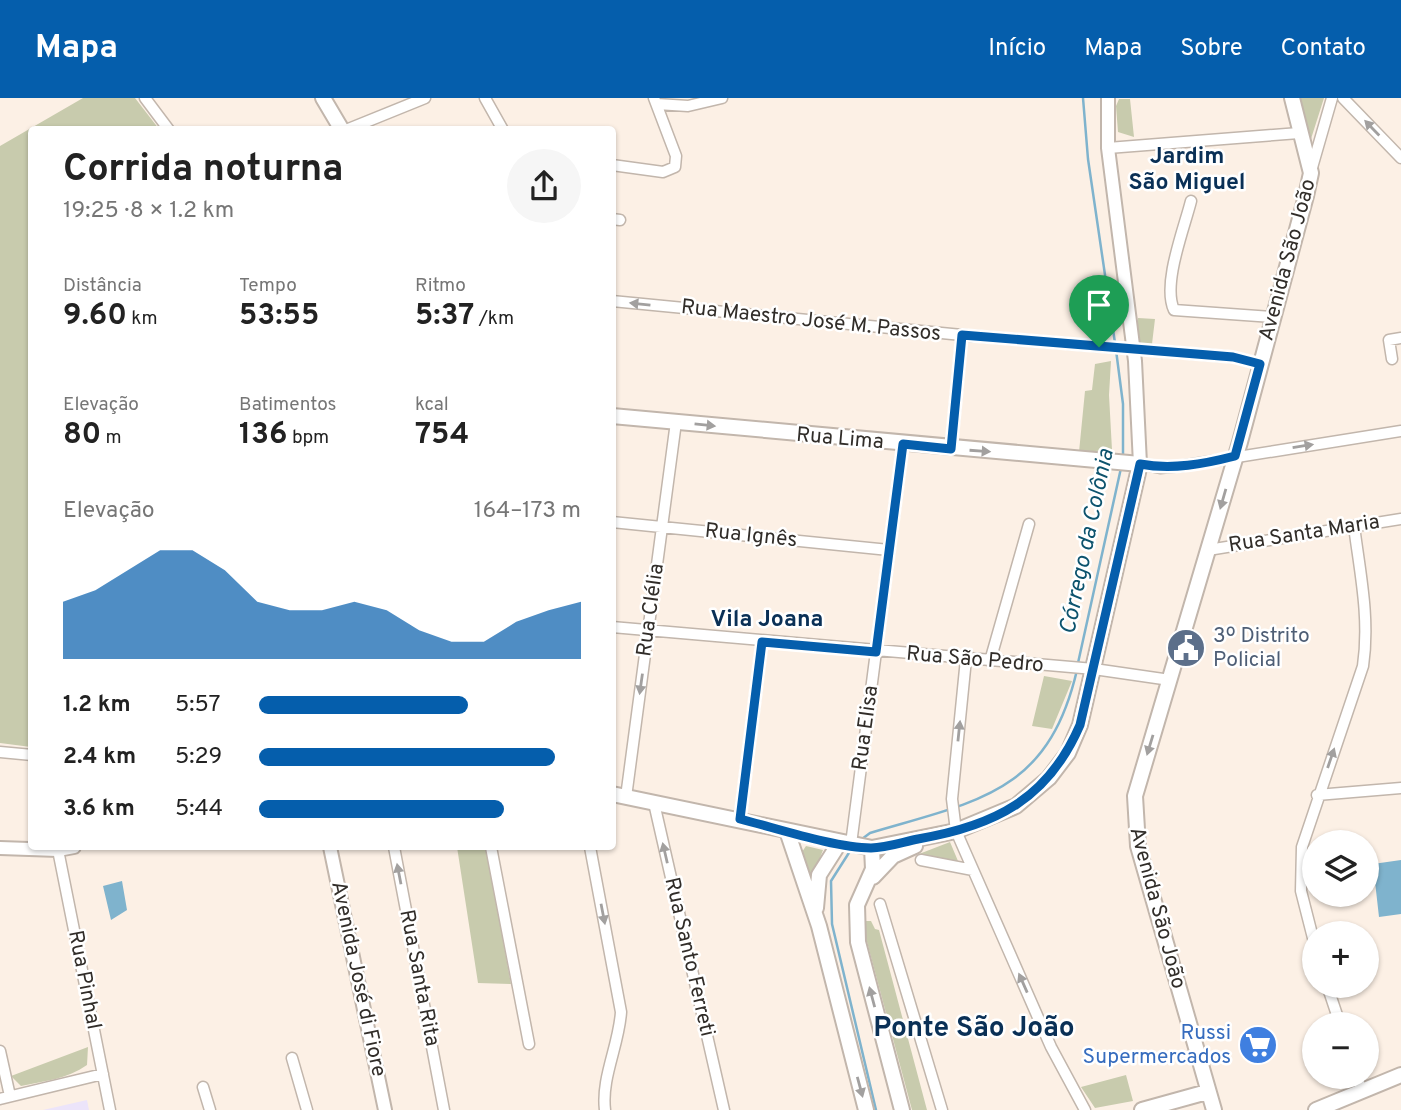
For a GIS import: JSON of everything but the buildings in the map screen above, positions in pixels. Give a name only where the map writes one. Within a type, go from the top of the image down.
[{"type":"main road","points":[[323,98],[341,126]]},
{"type":"main road","points":[[1292,98],[1311,173]]},
{"type":"main road","name":"Avenida São João","points":[[1213,1104],[1138,846],[1134,817],[1135,796],[1235,456],[1311,173]]},
{"type":"main road","name":"Rua Lima","points":[[616,416],[951,449],[1136,463]]},
{"type":"main road","points":[[862,892],[893,856],[955,826],[1016,806],[1049,778],[1068,753],[1080,725],[1088,669],[1136,463]]},
{"type":"main road","points":[[619,796],[856,845],[935,836]]},
{"type":"main road","points":[[787,831],[819,926],[866,1110]]},
{"type":"main road","points":[[856,845],[875,861],[862,892],[856,920],[858,942],[902,1110]]},
{"type":"main road","points":[[819,926],[816,898],[820,874],[856,845]]},
{"type":"main road","points":[[1316,1110],[1340,1106],[1362,1092],[1401,1075]]},
{"type":"main road","points":[[1142,1110],[1213,1104]]},
{"type":"street","points":[[145,98],[166,126]]},
{"type":"street","points":[[354,126],[425,98]]},
{"type":"street","points":[[485,98],[501,126]]},
{"type":"street","points":[[616,166],[670,172],[677,162],[655,101],[688,106],[722,98]]},
{"type":"street","points":[[1108,98],[1108,148],[1128,349],[1140,408],[1136,463],[1170,467],[1401,431]]},
{"type":"street","name":"Avenida São João","points":[[1311,173],[1332,98]]},
{"type":"street","points":[[1343,98],[1401,158]]},
{"type":"street","points":[[1108,148],[1299,134]]},
{"type":"street","points":[[1191,201],[1170,288],[1169,300],[1174,310],[1273,317]]},
{"type":"street","name":"Rua Maestro José M. Passos","points":[[616,301],[962,335],[1233,357],[1260,364]]},
{"type":"street","points":[[951,449],[962,335]]},
{"type":"street","points":[[1392,359],[1389,340],[1401,338]]},
{"type":"street","name":"Rua Clélia","points":[[619,796],[648,630],[676,422]]},
{"type":"street","name":"Rua Elisa","points":[[856,845],[876,652],[903,444]]},
{"type":"street","name":"Rua Santa Maria","points":[[1208,550],[1401,519]]},
{"type":"street","name":"Rua Ignês","points":[[616,522],[889,550]]},
{"type":"street","points":[[990,661],[1029,524]]},
{"type":"street","points":[[1308,921],[1301,891],[1302,847],[1363,666],[1367,641],[1367,618],[1354,526]]},
{"type":"street","name":"Rua São Pedro","points":[[616,627],[1058,666],[1170,680]]},
{"type":"street","points":[[740,819],[762,642]]},
{"type":"street","points":[[966,659],[952,799],[955,826],[1051,1047],[1085,1110]]},
{"type":"street","points":[[0,752],[28,755]]},
{"type":"street","points":[[1318,795],[1401,788]]},
{"type":"street","name":"Rua Santo Ferreti","points":[[653,803],[724,1110]]},
{"type":"street","points":[[0,848],[28,849]]},
{"type":"street","name":"Rua Pinhal","points":[[58,850],[110,1110]]},
{"type":"street","name":"Avenida José di Fiore","points":[[331,850],[386,1110]]},
{"type":"street","name":"Rua Santa Rita","points":[[395,850],[443,1110]]},
{"type":"street","points":[[492,850],[529,1044]]},
{"type":"street","points":[[591,850],[621,1012],[619,1037],[605,1084],[604,1110]]},
{"type":"street","points":[[922,860],[973,870]]},
{"type":"street","points":[[880,904],[942,1110]]},
{"type":"street","points":[[0,1051],[5,1097],[103,1074]]},
{"type":"street","points":[[292,1058],[307,1110]]},
{"type":"street","points":[[203,1087],[210,1110]]},
{"type":"shaded area","points":[[87,1100],[89,1110],[43,1110]]},
{"type":"green space","points":[[83,98],[135,98],[157,126],[35,126]]},
{"type":"green space","points":[[1294,98],[1324,98],[1310,142],[1305,143]]},
{"type":"green space","points":[[1119,99],[1130,99],[1134,137],[1118,132],[1116,106]]},
{"type":"green space","points":[[28,130],[28,747],[0,743],[0,146]]},
{"type":"green space","points":[[1138,318],[1155,319],[1152,344],[1136,343]]},
{"type":"green space","points":[[1111,361],[1109,395],[1112,450],[1079,452],[1085,391],[1092,390],[1095,364]]},
{"type":"green space","points":[[1044,676],[1072,681],[1052,729],[1032,726]]},
{"type":"green space","points":[[950,842],[958,861],[919,854]]},
{"type":"green space","points":[[806,846],[823,850],[812,878],[807,875],[802,852]]},
{"type":"green space","points":[[457,850],[487,850],[511,984],[478,983]]},
{"type":"green space","points":[[866,921],[871,921],[875,929],[879,930],[927,1110],[912,1110],[863,927]]},
{"type":"green space","points":[[88,1047],[87,1065],[72,1073],[21,1086],[11,1076]]},
{"type":"green space","points":[[1126,1075],[1133,1101],[1095,1108],[1081,1087]]},
{"type":"water","points":[[1401,860],[1401,914],[1379,917],[1379,863]]},
{"type":"water","points":[[122,881],[127,910],[111,920],[103,886]]},
{"type":"waterway","name":"Córrego da Colônia","points":[[1083,98],[1088,159],[1115,343]]},
{"type":"waterway","name":"Córrego da Colônia","points":[[1116,350],[1123,404],[1123,458]]},
{"type":"waterway","name":"Córrego da Colônia","points":[[1078,663],[1121,468]]},
{"type":"waterway","name":"Córrego da Colônia","points":[[862,839],[870,833],[975,800],[1003,786],[1027,768],[1047,743],[1064,711],[1077,670]]},
{"type":"waterway","name":"Córrego da Colônia","points":[[852,848],[831,881],[832,924],[876,1110]]},
{"type":"place","name":"3º Distrito Policial","points":[[1186,648]]},
{"type":"place","name":"Russi Supermercados","points":[[1258,1045]]},
{"type":"district","name":"Jardim São Miguel","points":[[1187,170]]},
{"type":"district","name":"Vila Joana","points":[[767,620]]},
{"type":"district","name":"Ponte São João","points":[[974,1029]]},
{"type":"route","points":[[962,335],[1099,347],[1233,357],[1260,364],[1235,456],[1160,468],[1140,464],[1080,725],[1068,753],[1049,778],[1035,793],[994,817],[956,831],[872,848],[740,819],[762,642],[876,652],[903,444],[951,449],[962,335]]}]
